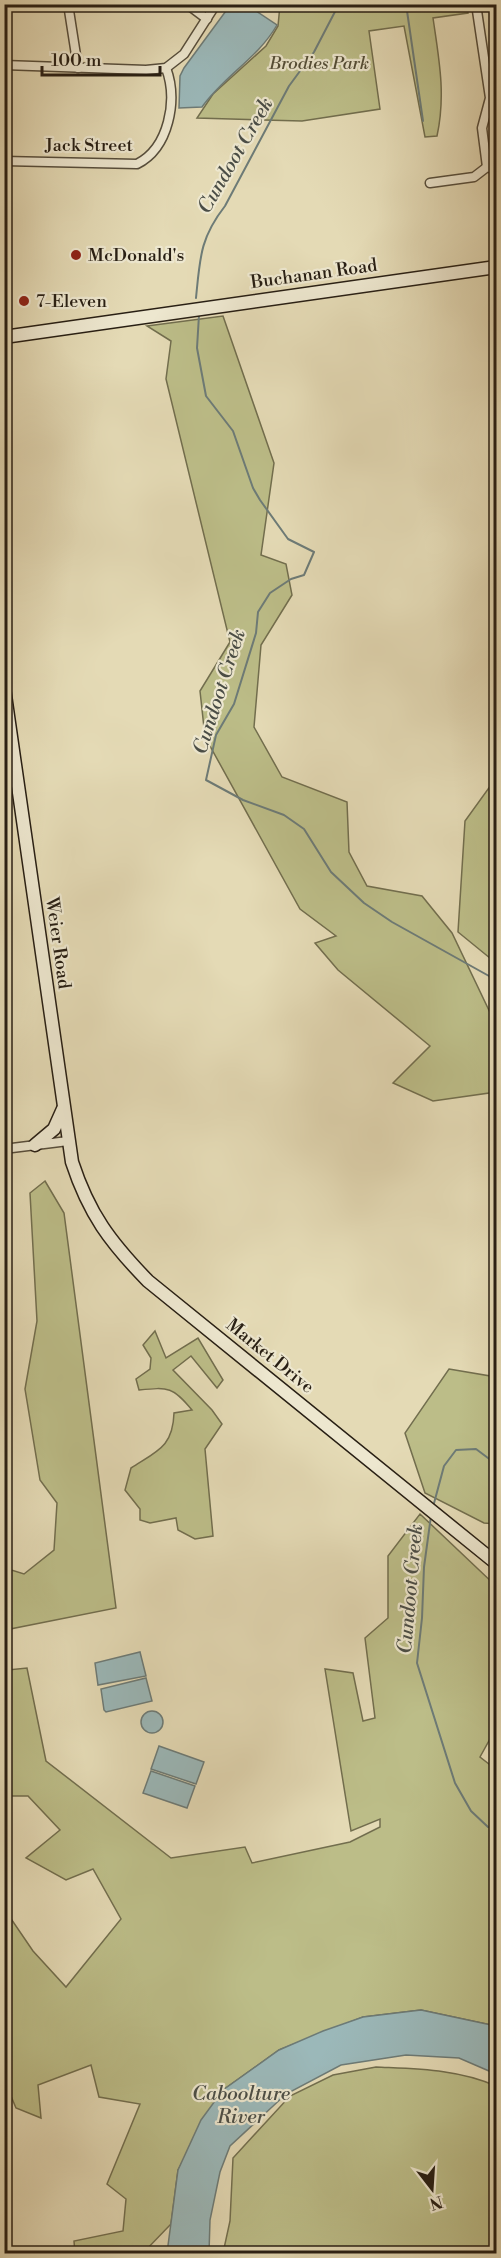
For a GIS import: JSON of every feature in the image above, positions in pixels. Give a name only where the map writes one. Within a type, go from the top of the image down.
[{"type":"street","points":[[68,4],[78,68]]},
{"type":"street","points":[[187,4],[207,19]]},
{"type":"street","points":[[4,65],[166,68],[184,54],[216,4]]},
{"type":"street","points":[[476,4],[490,98],[482,128],[487,167]]},
{"type":"street","name":"Jack Street","points":[[4,161],[137,164],[151,157],[166,130],[170,111],[171,81],[166,68]]},
{"type":"street","points":[[487,167],[496,170]]},
{"type":"street","points":[[430,183],[474,177],[487,167]]},
{"type":"street","name":"Buchanan Road","points":[[4,337],[137,316],[496,267]]},
{"type":"street","name":"Buchanan Road","points":[[4,329],[137,316]]},
{"type":"street","name":"Weier Road","points":[[4,688],[68,1141]]},
{"type":"street","points":[[35,1145],[54,1129],[63,1107]]},
{"type":"street","points":[[4,1149],[68,1141]]},
{"type":"street","name":"Market Drive","points":[[68,1141],[80,1186],[114,1245],[148,1281],[496,1563]]},
{"type":"green space","name":"Brodies Park","points":[[280,5],[467,5],[468,13],[433,18],[441,91],[437,136],[425,137],[404,26],[369,31],[380,109],[302,121],[197,118],[213,94],[266,46],[278,26]]},
{"type":"green space","points":[[223,316],[274,463],[261,555],[286,564],[292,595],[261,645],[254,727],[282,777],[347,802],[349,852],[367,886],[422,896],[452,933],[496,1025],[496,1092],[433,1101],[393,1083],[430,1046],[338,970],[315,943],[336,936],[300,909],[205,737],[200,691],[230,642],[166,379],[171,341],[147,326]]},
{"type":"green space","points":[[496,778],[496,963],[458,932],[465,821]]},
{"type":"green space","points":[[45,1181],[64,1213],[116,1608],[5,1630],[5,1568],[24,1574],[54,1550],[57,1503],[40,1480],[25,1389],[37,1321],[30,1193]]},
{"type":"green space","points":[[155,1331],[166,1358],[198,1338],[223,1380],[217,1388],[191,1356],[173,1370],[212,1410],[222,1424],[205,1449],[213,1536],[195,1539],[178,1530],[176,1518],[150,1523],[140,1520],[140,1509],[125,1490],[131,1468],[156,1452],[167,1441],[171,1434],[174,1413],[192,1410],[170,1390],[139,1390],[136,1379],[150,1369],[151,1358],[143,1345]]},
{"type":"green space","points":[[449,1369],[496,1377],[496,1524],[484,1523],[425,1493],[405,1433]]},
{"type":"green space","points":[[420,1514],[496,1586],[496,1728],[480,1757],[489,1764],[496,1756],[496,2026],[421,2010],[363,2017],[279,2050],[223,2090],[178,2170],[171,2224],[143,2253],[75,2253],[74,2241],[123,2231],[126,2199],[107,2184],[140,2104],[99,2097],[91,2065],[38,2085],[41,2118],[16,2108],[5,2082],[4,1903],[5,1910],[33,1951],[66,1987],[121,1919],[93,1869],[66,1880],[26,1858],[60,1830],[28,1796],[5,1796],[5,1648],[8,1670],[27,1668],[46,1761],[171,1858],[245,1847],[252,1863],[350,1842],[380,1827],[380,1819],[351,1831],[325,1669],[353,1673],[363,1721],[375,1718],[365,1638],[388,1618],[388,1556]]},
{"type":"green space","points":[[376,2067],[452,2073],[496,2086],[496,2253],[223,2253],[230,2221],[233,2158],[290,2096],[333,2075]]},
{"type":"water","points":[[231,4],[247,5],[277,25],[251,57],[220,86],[202,107],[179,108],[180,76],[184,68]]},
{"type":"water","points":[[140,1652],[146,1676],[98,1685],[95,1663]]},
{"type":"water","points":[[146,1678],[152,1701],[106,1712],[104,1710],[101,1689]]},
{"type":"water","points":[[148,1711],[156,1711],[163,1718],[163,1726],[156,1733],[148,1733],[141,1726],[141,1718]]},
{"type":"water","points":[[159,1746],[204,1762],[196,1784],[151,1769]]},
{"type":"water","points":[[151,1771],[195,1786],[187,1808],[143,1793]]},
{"type":"water","name":"Caboolture River","points":[[421,2010],[496,2026],[496,2074],[459,2058],[406,2055],[341,2065],[286,2094],[230,2146],[220,2172],[210,2220],[209,2253],[167,2253],[178,2170],[201,2120],[223,2090],[279,2050],[323,2031],[363,2017]]},
{"type":"waterway","name":"Cundoot Creek","points":[[196,298],[200,260],[210,228],[225,206],[289,86],[314,52],[339,4]]},
{"type":"waterway","points":[[406,4],[423,121]]},
{"type":"waterway","name":"Cundoot Creek","points":[[199,315],[197,348],[206,396],[233,431],[253,488],[260,500],[288,539],[314,552],[304,575],[291,579],[270,593],[258,612],[256,633],[234,704],[216,735],[206,780],[243,800],[284,815],[304,829],[331,872],[364,903],[392,922],[489,976],[496,986]]},
{"type":"waterway","name":"Cundoot Creek","points":[[433,1507],[444,1466],[456,1450],[476,1449],[496,1464]]},
{"type":"waterway","name":"Cundoot Creek","points":[[431,1516],[424,1567],[417,1663],[455,1783],[471,1811],[488,1827],[496,1828]]},
{"type":"place","name":"McDonald's","points":[[76,255]]},
{"type":"place","name":"7-Eleven","points":[[24,301]]}]
